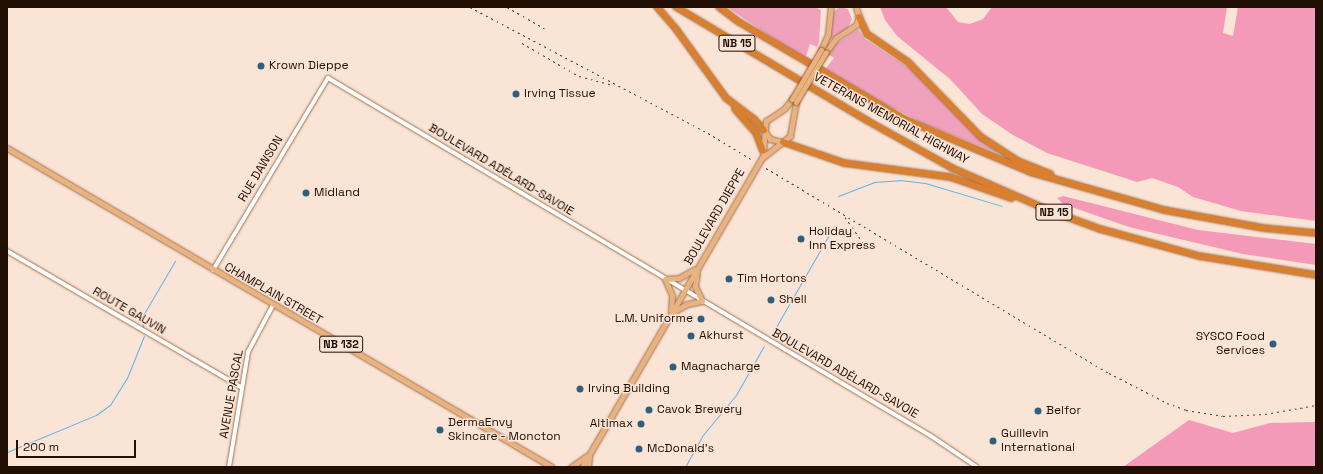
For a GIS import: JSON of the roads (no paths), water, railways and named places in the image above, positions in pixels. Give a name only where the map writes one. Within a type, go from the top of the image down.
[{"type":"highway","points":[[657,7],[673,26],[726,98],[756,133],[763,155]]},
{"type":"highway","name":"VETERANS MEMORIAL HIGHWAY","points":[[676,7],[868,121],[952,168],[1048,210],[1100,229],[1200,256],[1316,275]]},
{"type":"highway","name":"VETERANS MEMORIAL HIGHWAY","points":[[719,7],[739,22],[904,119],[1030,172],[1103,194],[1179,213],[1263,228],[1316,233]]},
{"type":"highway","points":[[858,11],[867,34],[908,62],[953,110],[988,142],[1030,166],[1103,194]]},
{"type":"highway","points":[[726,98],[754,119],[764,130]]},
{"type":"highway","points":[[783,142],[844,162],[950,177],[1048,210]]},
{"type":"main road","points":[[763,155],[764,130],[766,121],[794,100],[823,51],[828,34],[831,7]]},
{"type":"main road","points":[[823,51],[836,38],[856,25],[858,11]]},
{"type":"main road","points":[[763,155],[783,142],[792,132],[794,100]]},
{"type":"main road","points":[[764,130],[770,139],[783,142]]},
{"type":"main road","name":"CHAMPLAIN STREET","points":[[7,148],[213,270],[552,467]]},
{"type":"main road","name":"BOULEVARD DIEPPE","points":[[582,467],[763,155]]},
{"type":"main road","points":[[671,313],[672,295],[665,279],[679,278],[698,267]]},
{"type":"main road","points":[[671,313],[687,304],[702,301],[695,283],[698,267]]},
{"type":"main road","points":[[571,467],[589,454]]},
{"type":"main road","points":[[588,467],[589,454]]},
{"type":"street","name":"RUE DAWSON","points":[[213,270],[328,78]]},
{"type":"street","name":"BOULEVARD ADÉLARD-SAVOIE","points":[[328,78],[665,279],[685,288],[702,301],[931,436],[977,467]]},
{"type":"street","name":"ROUTE GAUVIN","points":[[7,250],[242,387]]},
{"type":"street","name":"AVENUE PASCAL","points":[[229,467],[250,346],[273,305]]},
{"type":"waterway","points":[[838,196],[874,182],[900,180],[925,183],[1002,206]]},
{"type":"waterway","points":[[772,334],[834,226]]},
{"type":"waterway","points":[[143,327],[142,317],[175,261]]},
{"type":"waterway","points":[[7,452],[96,415],[110,405],[127,378],[144,336]]},
{"type":"waterway","points":[[685,467],[702,436],[736,395],[764,346]]},
{"type":"railway","points":[[470,7],[708,133],[751,159]]},
{"type":"railway","points":[[507,7],[544,28]]},
{"type":"railway","points":[[522,43],[579,76],[613,85]]},
{"type":"railway","points":[[766,168],[1109,373],[1167,403],[1186,410],[1223,416],[1265,414],[1316,405]]},
{"type":"railway","points":[[845,217],[867,249]]},
{"type":"place","name":"Krown Dieppe","points":[[261,66]]},
{"type":"place","name":"Irving Tissue","points":[[516,94]]},
{"type":"place","name":"Midland","points":[[306,193]]},
{"type":"place","name":"Holiday Inn Express","points":[[801,239]]},
{"type":"place","name":"Tim Hortons","points":[[729,279]]},
{"type":"place","name":"Shell","points":[[771,300]]},
{"type":"place","name":"L.M. Uniforme","points":[[701,319]]},
{"type":"place","name":"Akhurst","points":[[691,336]]},
{"type":"place","name":"SYSCO Food Services","points":[[1273,344]]},
{"type":"place","name":"Magnacharge","points":[[673,367]]},
{"type":"place","name":"Irving Building","points":[[580,389]]},
{"type":"place","name":"Cavok Brewery","points":[[649,410]]},
{"type":"place","name":"Belfor","points":[[1038,411]]},
{"type":"place","name":"Altimax","points":[[641,424]]},
{"type":"place","name":"DermaEnvy Skincare - Moncton","points":[[440,430]]},
{"type":"place","name":"Guillevin International","points":[[993,441]]},
{"type":"place","name":"McDonald's","points":[[639,449]]}]
